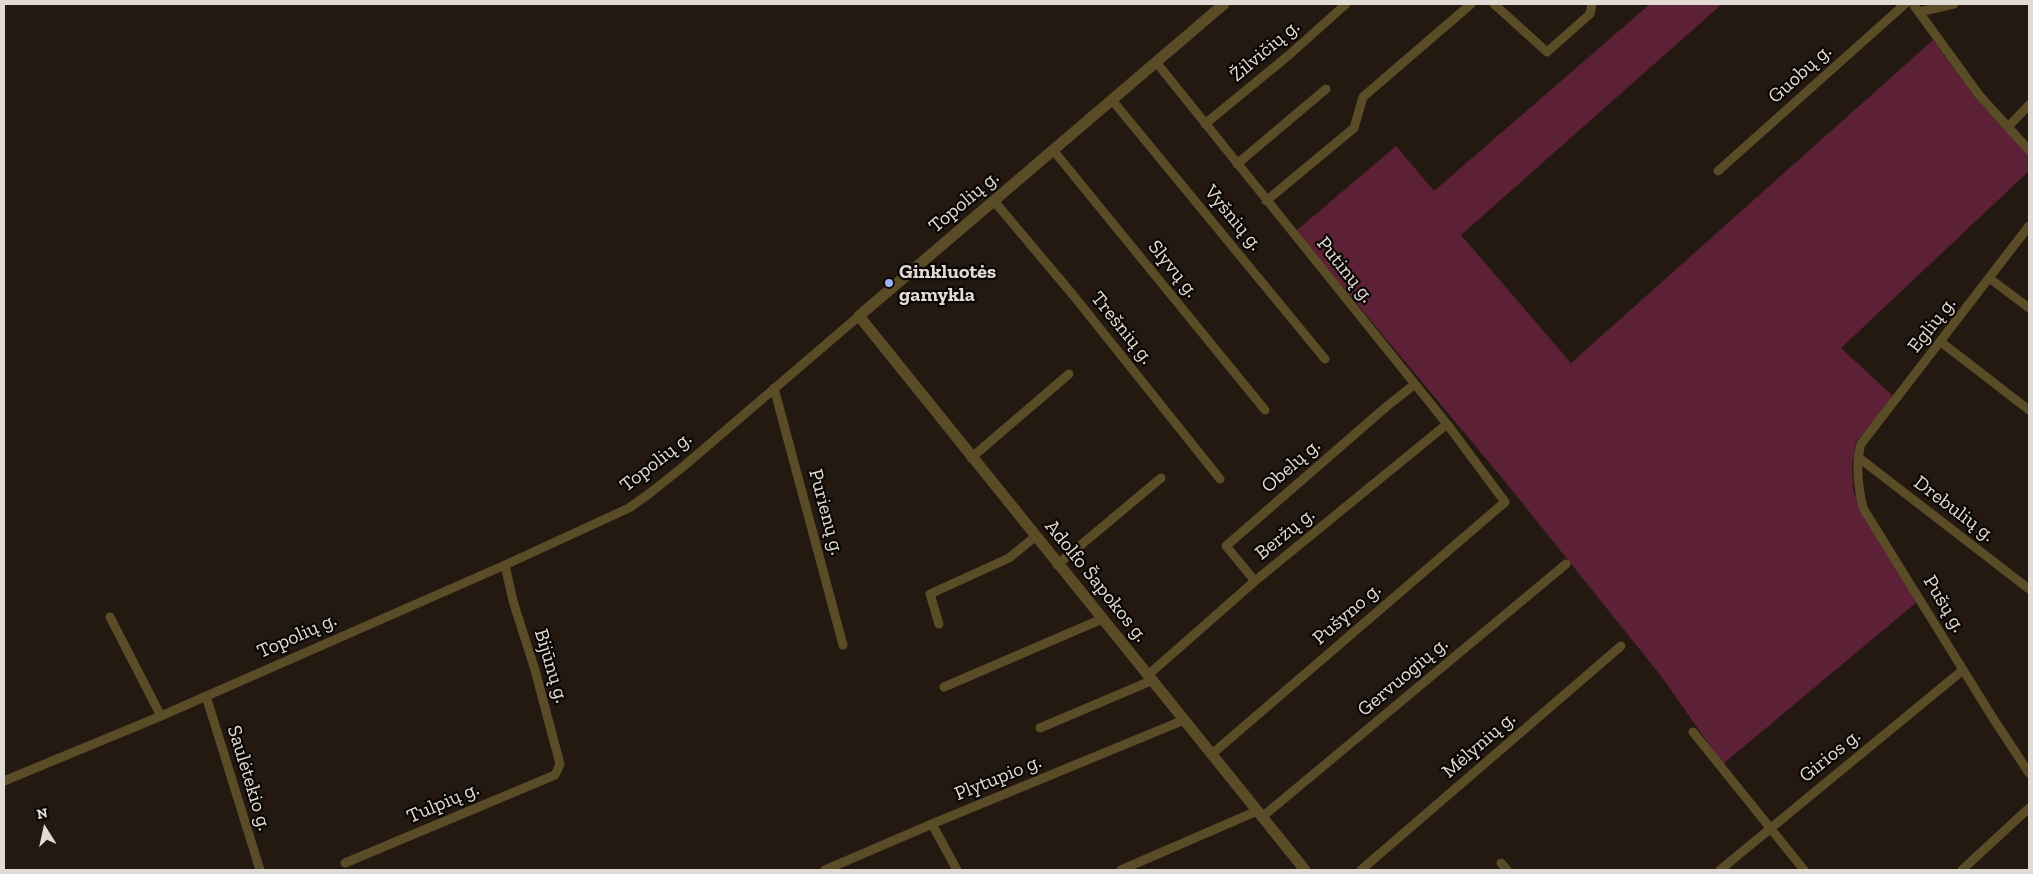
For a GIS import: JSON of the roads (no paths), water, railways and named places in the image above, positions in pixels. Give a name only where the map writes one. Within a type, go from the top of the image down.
[{"type":"street","name":"Topolių g.","points":[[4,781],[160,716],[506,565],[629,508],[666,481],[1224,4]]},
{"type":"street","name":"Žilvičių g.","points":[[1205,124],[1289,55],[1346,4]]},
{"type":"street","points":[[1266,201],[1354,128],[1363,97],[1471,4]]},
{"type":"street","points":[[1494,4],[1547,52],[1590,14],[1592,4]]},
{"type":"street","name":"Guobų g.","points":[[1718,171],[1905,4]]},
{"type":"street","points":[[1916,8],[1954,4]]},
{"type":"street","points":[[1916,8],[1980,95],[2029,150]]},
{"type":"street","name":"Putinų g.","points":[[1156,62],[1447,424],[1505,502]]},
{"type":"street","points":[[1237,164],[1326,89]]},
{"type":"street","name":"Vyšnių g.","points":[[1112,100],[1325,359]]},
{"type":"street","points":[[2008,127],[2029,105]]},
{"type":"street","name":"Slyvų g.","points":[[1053,150],[1266,410]]},
{"type":"street","name":"Trešnių g.","points":[[994,201],[1220,479]]},
{"type":"street","name":"Eglių g.","points":[[1861,444],[2029,226]]},
{"type":"street","points":[[1989,278],[2029,308]]},
{"type":"street","name":"Adolfo Šapokos g.","points":[[859,316],[1305,870]]},
{"type":"street","points":[[1941,342],[2029,410]]},
{"type":"street","points":[[972,458],[1069,374]]},
{"type":"street","name":"Obelų g.","points":[[1255,582],[1226,546],[1415,384]]},
{"type":"street","name":"Purienų g.","points":[[774,388],[844,644]]},
{"type":"street","name":"Beržų g.","points":[[1040,728],[1151,678],[1255,582],[1447,424]]},
{"type":"street","name":"Pušų g.","points":[[1861,444],[1858,457],[1860,496],[1864,508],[1963,670],[2029,773]]},
{"type":"street","name":"Drebulių g.","points":[[1858,457],[2029,589]]},
{"type":"street","points":[[1058,565],[1161,478]]},
{"type":"street","name":"Pušyno g.","points":[[1212,754],[1505,502]]},
{"type":"street","points":[[939,624],[930,594],[1007,559],[1036,536]]},
{"type":"street","name":"Gervuogių g.","points":[[1121,870],[1260,814],[1566,564]]},
{"type":"street","name":"Bijūnų g.","points":[[506,565],[513,601],[535,670],[560,764],[555,775]]},
{"type":"street","points":[[110,617],[160,716]]},
{"type":"street","points":[[944,687],[1102,619]]},
{"type":"street","name":"Mėlynių g.","points":[[1361,870],[1621,646]]},
{"type":"street","name":"Girios g.","points":[[1720,870],[1963,670]]},
{"type":"street","name":"Saulėtekio g.","points":[[206,696],[260,870]]},
{"type":"street","name":"Plytupio g.","points":[[825,870],[1184,720]]},
{"type":"street","points":[[1693,732],[1804,870]]},
{"type":"street","name":"Tulpių g.","points":[[344,863],[555,775]]},
{"type":"street","points":[[1962,870],[2029,808]]},
{"type":"street","points":[[932,824],[957,870]]},
{"type":"place","name":"Ginkluotės gamykla","points":[[889,283]]}]
